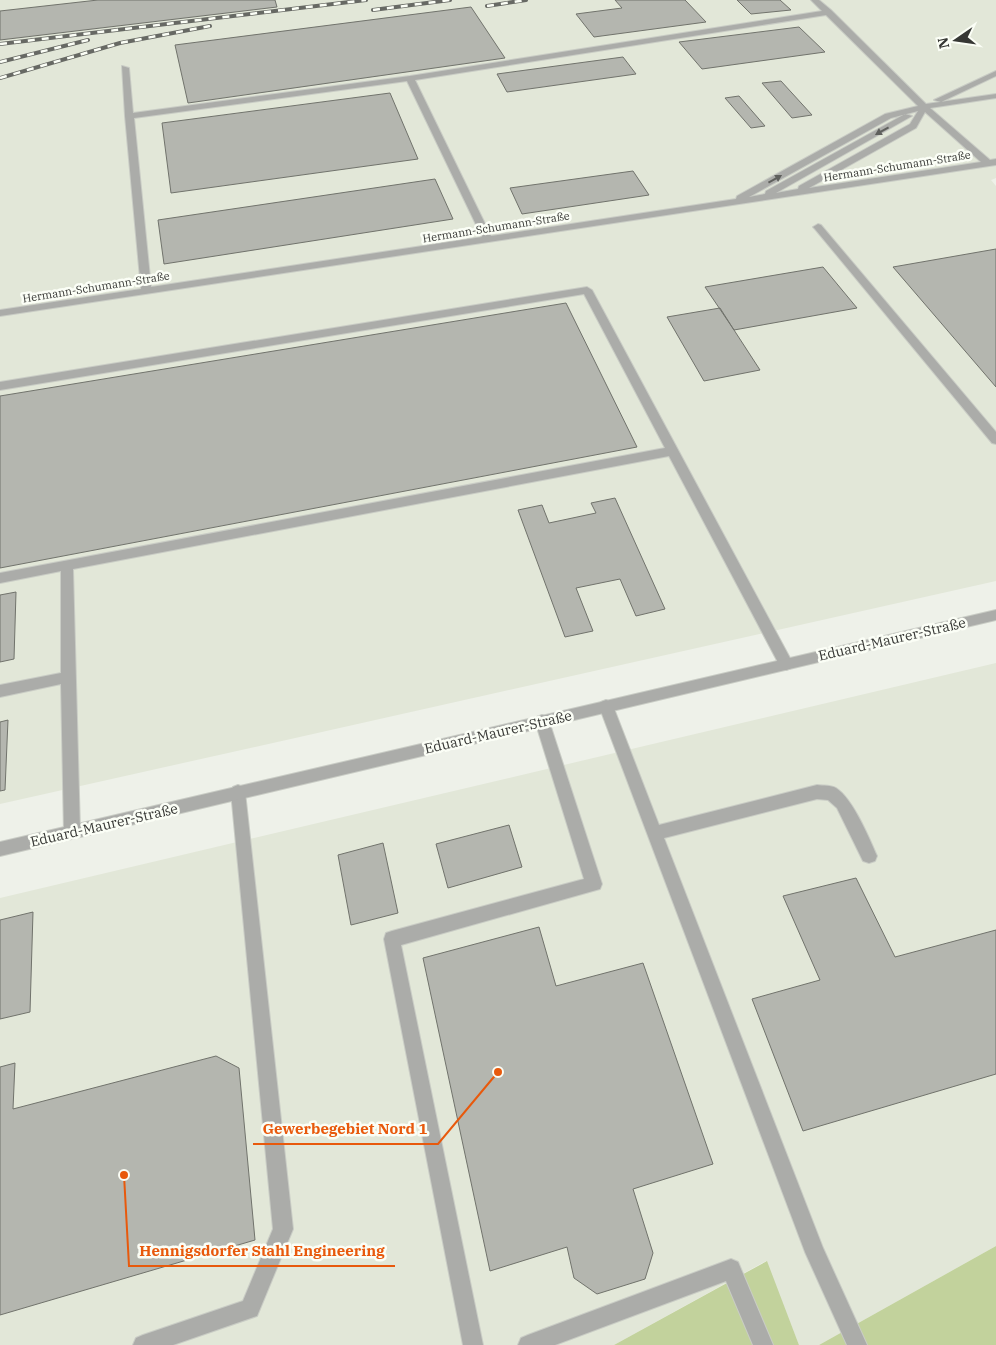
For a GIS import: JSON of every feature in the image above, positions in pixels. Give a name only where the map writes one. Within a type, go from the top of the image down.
[{"type":"street","points":[[815,0],[924,107],[992,162]]},
{"type":"street","points":[[129,116],[410,78],[828,12]]},
{"type":"street","points":[[125,68],[146,291]]},
{"type":"street","points":[[760,198],[924,107],[996,73]]},
{"type":"street","points":[[410,78],[488,240]]},
{"type":"street","points":[[732,202],[888,116],[924,107],[996,96]]},
{"type":"street","points":[[795,193],[913,126],[924,107]]},
{"type":"street","name":"Hermann-Schumann-Straße","points":[[0,313],[992,162]]},
{"type":"street","points":[[0,386],[587,290],[786,664]]},
{"type":"street","points":[[0,578],[672,451]]},
{"type":"street","points":[[67,565],[72,832]]},
{"type":"street","name":"Eduard-Maurer-Straße","points":[[0,849],[996,615]]},
{"type":"street","points":[[0,691],[68,677]]},
{"type":"street","points":[[606,706],[815,1252],[857,1345]]},
{"type":"street","points":[[473,1345],[392,939],[594,884],[542,721]]},
{"type":"street","points":[[143,1345],[250,1308],[283,1229],[238,792]]},
{"type":"street","points":[[654,834],[817,792],[831,793],[842,803],[869,856]]},
{"type":"street","points":[[528,1345],[731,1269],[763,1345]]},
{"type":"lane","points":[[818,227],[996,440]]},
{"type":"shaded area","points":[[0,0],[996,0],[996,178],[991,180],[996,186],[996,581],[0,804]]},
{"type":"shaded area","points":[[996,663],[996,1246],[819,1345],[799,1345],[766,1261],[614,1345],[0,1345],[0,898]]},
{"type":"green space","points":[[996,1246],[996,1345],[819,1345]]},
{"type":"green space","points":[[767,1261],[799,1345],[614,1345]]},
{"type":"building","points":[[98,0],[275,0],[277,7],[0,40],[0,11]]},
{"type":"building","points":[[615,0],[685,0],[706,22],[594,37],[576,14],[622,8]]},
{"type":"building","points":[[737,0],[780,0],[791,10],[751,14]]},
{"type":"building","points":[[471,7],[505,58],[188,103],[175,45]]},
{"type":"building","points":[[799,27],[825,52],[702,69],[679,42]]},
{"type":"building","points":[[623,57],[636,74],[507,92],[497,74]]},
{"type":"building","points":[[781,81],[812,115],[792,118],[762,83]]},
{"type":"building","points":[[390,93],[418,159],[171,193],[162,123]]},
{"type":"building","points":[[739,96],[765,126],[751,128],[725,98]]},
{"type":"building","points":[[633,171],[649,195],[522,214],[510,188]]},
{"type":"building","points":[[435,179],[453,219],[164,264],[158,220]]},
{"type":"building","points":[[996,249],[996,387],[893,267]]},
{"type":"building","points":[[823,267],[857,308],[734,330],[705,287]]},
{"type":"building","points":[[566,303],[637,447],[0,568],[0,396]]},
{"type":"building","points":[[720,308],[760,370],[704,381],[667,317]]},
{"type":"building","points":[[615,498],[665,609],[636,616],[620,579],[576,588],[593,631],[565,637],[518,510],[542,505],[549,523],[596,513],[591,503]]},
{"type":"building","points":[[16,592],[14,659],[0,662],[0,595]]},
{"type":"building","points":[[8,720],[5,790],[0,791],[0,722]]},
{"type":"building","points":[[509,825],[522,867],[448,888],[436,844]]},
{"type":"building","points":[[383,843],[398,913],[351,925],[338,855]]},
{"type":"building","points":[[856,878],[895,957],[996,930],[996,1074],[803,1131],[752,999],[820,980],[783,896]]},
{"type":"building","points":[[33,912],[30,1012],[0,1019],[0,920]]},
{"type":"building","points":[[539,927],[556,986],[643,963],[713,1164],[633,1189],[653,1253],[645,1279],[597,1294],[574,1278],[567,1247],[490,1271],[423,958]]},
{"type":"building","points":[[216,1056],[239,1068],[255,1240],[0,1315],[0,1067],[15,1063],[13,1109]]},
{"type":"railway","points":[[0,44],[366,0]]},
{"type":"railway","points":[[373,10],[450,0]]},
{"type":"railway","points":[[487,6],[526,0]]},
{"type":"railway","points":[[0,78],[120,43],[210,26]]},
{"type":"railway","points":[[0,62],[88,40]]},
{"type":"place","name":"Gewerbegebiet Nord 1","points":[[498,1072]]},
{"type":"place","name":"Hennigsdorfer Stahl Engineering","points":[[124,1175]]}]
